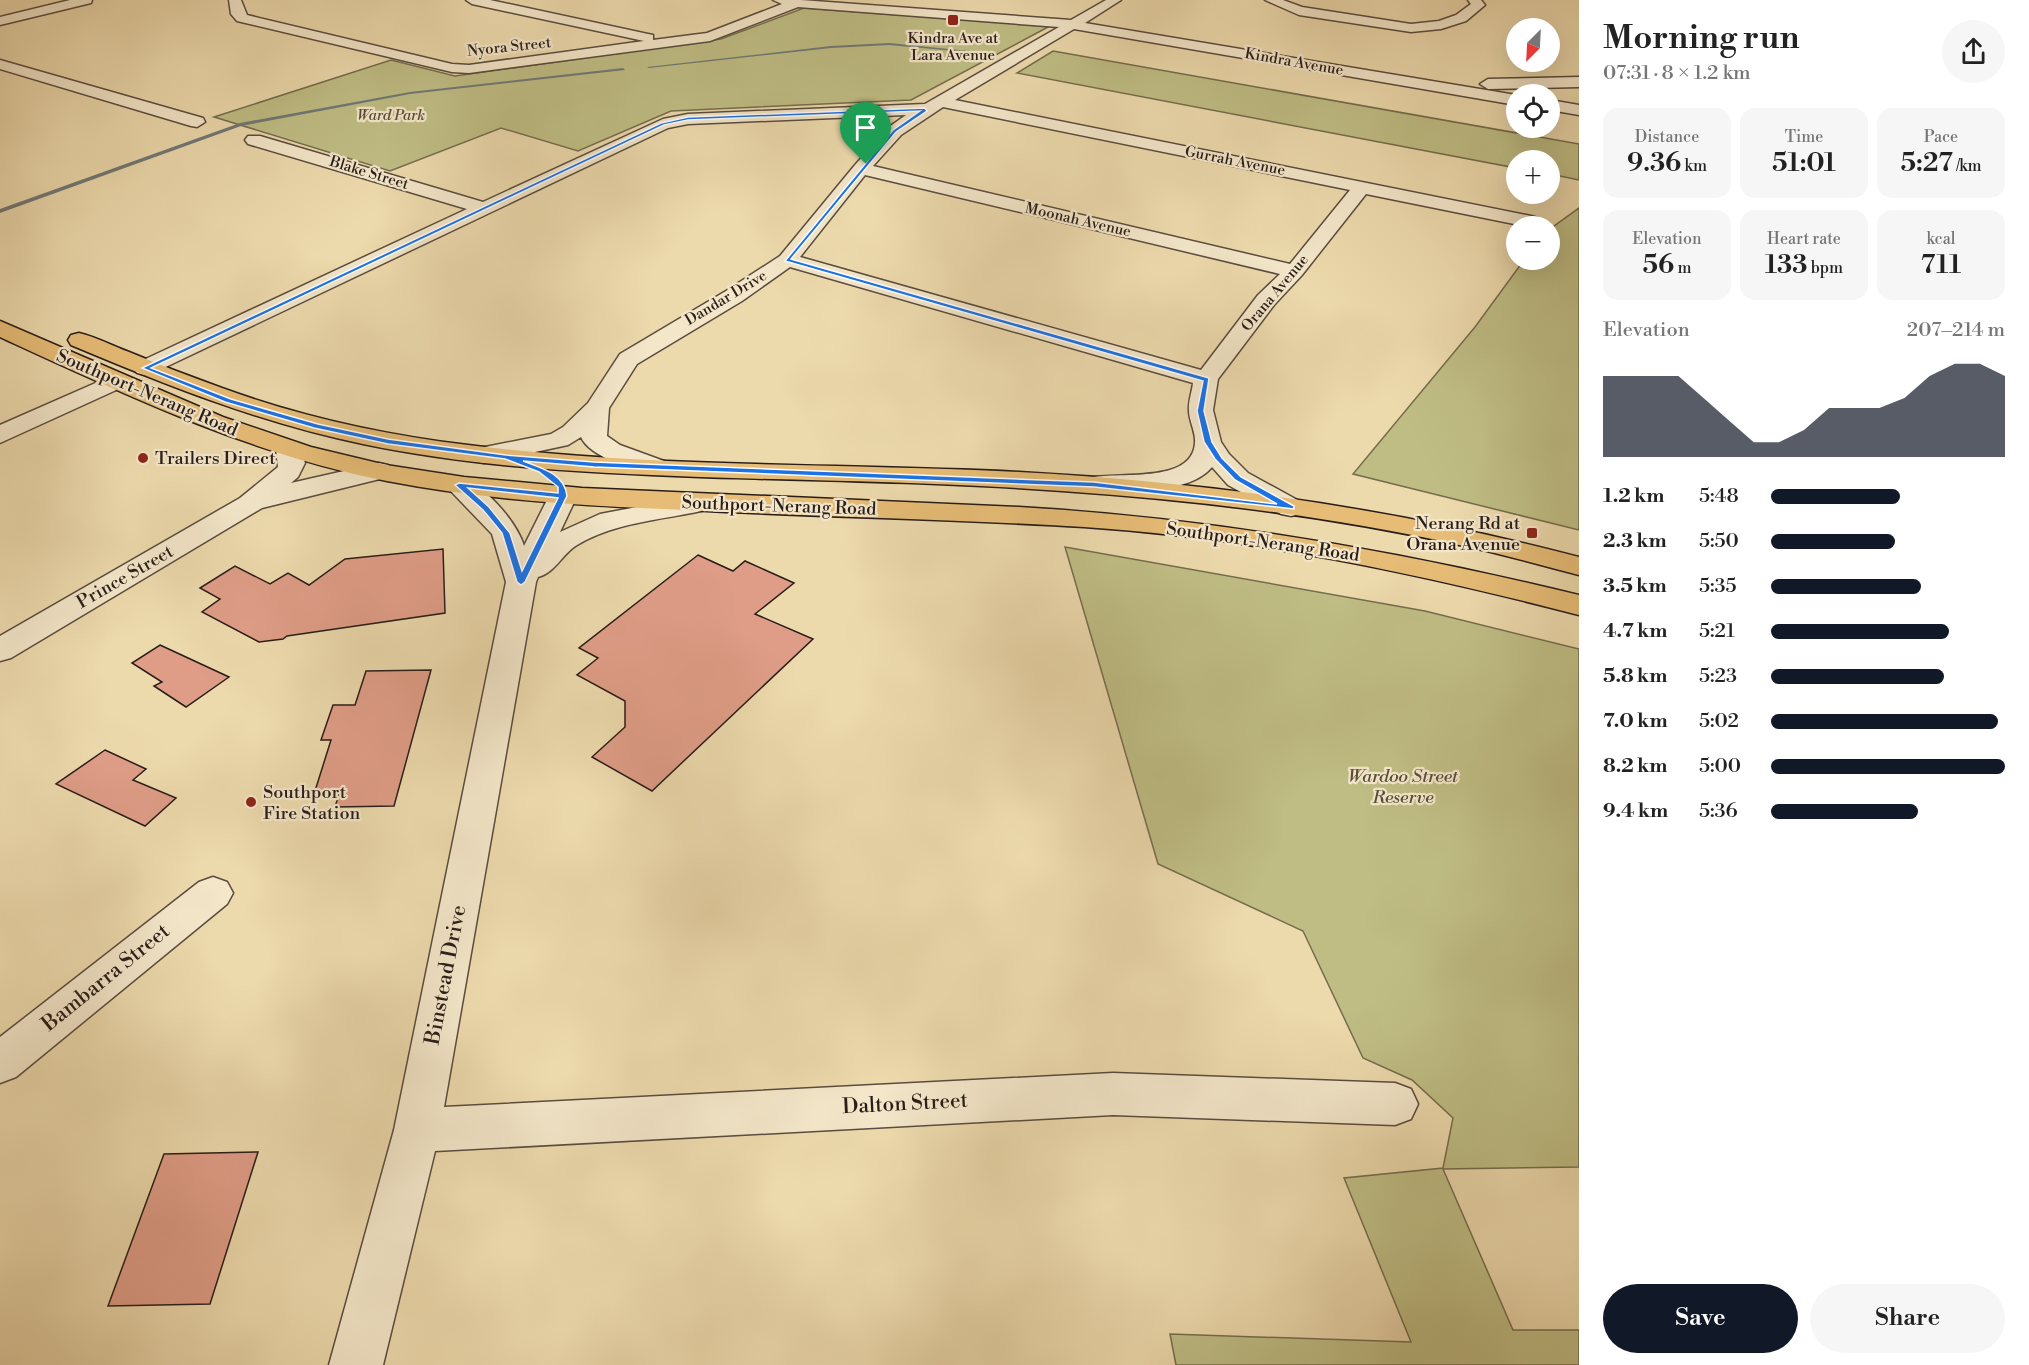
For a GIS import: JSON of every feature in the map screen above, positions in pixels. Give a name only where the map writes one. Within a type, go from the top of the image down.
[{"type":"main road","name":"Southport-Nerang Road","points":[[0,306],[228,401],[317,426],[388,442],[550,462],[1094,485],[1291,508],[1473,539],[1579,566]]},
{"type":"main road","name":"Southport-Nerang Road","points":[[0,328],[189,414],[289,449],[379,471],[459,485],[563,496],[1023,515],[1194,529],[1297,544],[1409,565],[1579,606]]},
{"type":"main road","points":[[495,456],[542,471],[555,478],[562,486],[563,496]]},
{"type":"street","points":[[0,21],[86,0]]},
{"type":"street","name":"Nyora Street","points":[[235,0],[238,14],[242,18],[452,68],[488,67],[720,35],[797,3]]},
{"type":"street","points":[[472,0],[670,42]]},
{"type":"street","name":"Kindra Avenue","points":[[779,0],[1073,24],[1506,98]]},
{"type":"street","points":[[895,11],[920,0]]},
{"type":"street","name":"Dandar Drive","points":[[495,456],[559,440],[572,432],[597,408],[628,359],[734,296],[787,260],[895,131],[932,105],[1115,0]]},
{"type":"street","points":[[1272,0],[1299,11],[1411,28],[1441,26],[1461,18],[1478,5],[1474,0]]},
{"type":"street","points":[[0,64],[197,122]]},
{"type":"street","points":[[1428,85],[1579,82]]},
{"type":"street","points":[[145,368],[663,124],[688,119],[932,105]]},
{"type":"street","name":"Gurrah Avenue","points":[[932,105],[1506,217]]},
{"type":"street","points":[[1560,107],[1579,110]]},
{"type":"street","name":"Blake Street","points":[[254,140],[484,208]]},
{"type":"street","name":"Moonah Avenue","points":[[861,169],[1295,271]]},
{"type":"street","name":"Orana Avenue","points":[[1291,508],[1232,474],[1222,465],[1208,442],[1201,411],[1206,380],[1266,300],[1295,271],[1362,187]]},
{"type":"street","points":[[787,260],[1206,380]]},
{"type":"street","points":[[0,435],[116,381]]},
{"type":"street","name":"Dandar Drive","points":[[597,408],[593,433],[595,440],[622,456],[655,467]]},
{"type":"street","points":[[1094,485],[1165,479],[1188,474],[1195,470],[1204,458],[1208,442]]},
{"type":"street","name":"Prince Street","points":[[0,650],[250,504],[285,475],[291,467],[293,459],[289,449]]},
{"type":"street","name":"Prince Street","points":[[250,504],[321,483],[379,471]]},
{"type":"street","name":"Binstead Drive","points":[[459,485],[486,509],[506,533],[521,582]]},
{"type":"street","name":"Binstead Drive","points":[[356,1365],[417,1130],[521,582],[563,496]]},
{"type":"street","points":[[521,582],[565,540],[610,520],[700,503]]},
{"type":"street","name":"Bambarra Street","points":[[0,1063],[213,893]]},
{"type":"street","name":"Dalton Street","points":[[417,1130],[1113,1094],[1395,1104]]},
{"type":"green space","name":"Ward Park","points":[[804,8],[1050,26],[911,100],[671,111],[578,151],[501,128],[390,171],[214,117],[391,60],[455,76],[721,39]]},
{"type":"green space","points":[[1053,51],[1506,131],[1506,138],[1545,138],[1579,144],[1579,180],[1560,176],[1560,150],[1506,150],[1506,166],[1017,73]]},
{"type":"green space","points":[[1579,208],[1579,530],[1353,474],[1475,327],[1517,270],[1560,270],[1560,222]]},
{"type":"green space","name":"Wardoo Street Reserve","points":[[1065,547],[1425,611],[1579,649],[1579,1167],[1443,1169],[1513,1330],[1579,1330],[1579,1365],[1176,1365],[1170,1334],[1411,1342],[1344,1178],[1443,1168],[1453,1118],[1412,1080],[1363,1058],[1303,931],[1158,864]]},
{"type":"building","points":[[443,549],[445,613],[259,642],[202,612],[220,599],[200,588],[235,566],[270,584],[288,573],[309,585],[345,559]]},
{"type":"building","points":[[698,555],[733,571],[745,561],[794,583],[755,614],[813,639],[652,791],[592,757],[625,727],[625,701],[577,675],[598,658],[579,648]]},
{"type":"building","points":[[160,645],[229,677],[186,707],[154,686],[162,682],[132,663]]},
{"type":"building","points":[[431,670],[394,806],[335,807],[340,791],[315,791],[331,740],[321,740],[333,705],[355,705],[366,671]]},
{"type":"building","points":[[105,750],[146,769],[133,780],[176,798],[145,826],[56,784]]},
{"type":"building","points":[[258,1152],[210,1304],[108,1306],[164,1154]]},
{"type":"waterway","points":[[649,67],[831,47],[889,44],[987,53]]},
{"type":"waterway","points":[[0,211],[240,125],[410,93],[623,69]]},
{"type":"place","name":"Kindra Ave at Lara Avenue","points":[[953,20]]},
{"type":"place","name":"Trailers Direct","points":[[143,458]]},
{"type":"place","name":"Nerang Rd at Orana Avenue","points":[[1532,533]]},
{"type":"place","name":"Southport Fire Station","points":[[251,802]]},
{"type":"route","points":[[866,164],[787,260],[1206,380],[1201,411],[1208,442],[1222,465],[1255,489],[1291,508],[1094,485],[594,465],[506,457],[542,471],[555,478],[562,486],[563,496],[459,485],[486,509],[506,533],[521,582],[563,496],[562,486],[555,478],[506,457],[388,442],[317,426],[228,401],[145,368],[663,124],[688,119],[925,110],[895,131],[866,164]]}]
